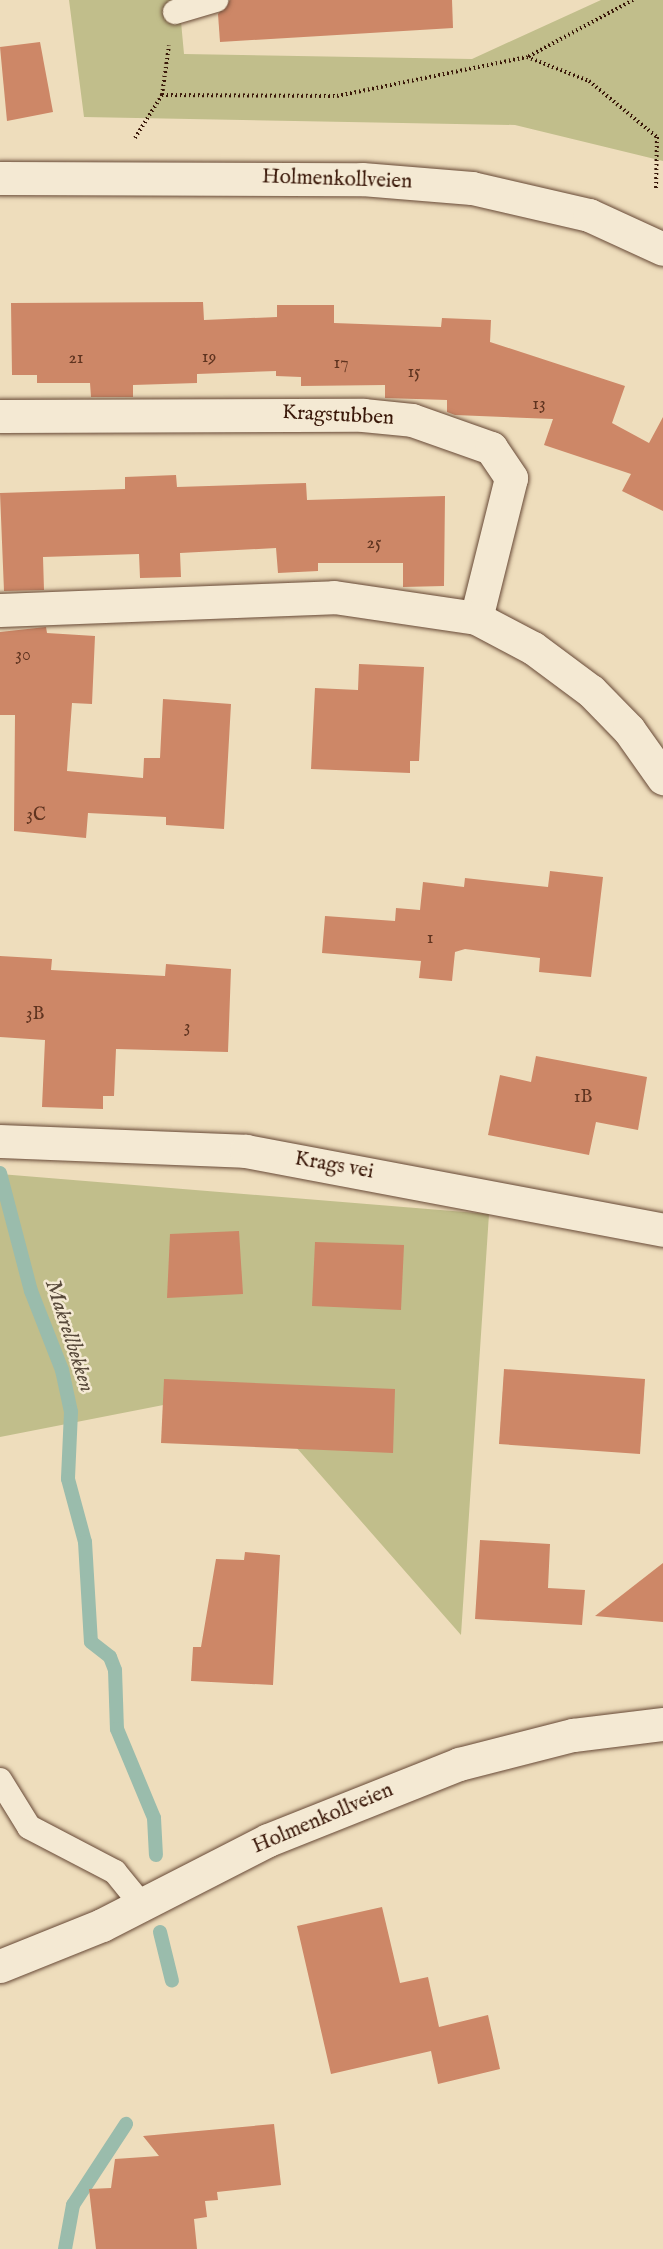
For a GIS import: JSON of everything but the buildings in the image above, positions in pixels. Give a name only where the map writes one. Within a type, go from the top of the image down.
[{"type":"street","name":"Holmenkollveien","points":[[0,178],[362,179],[472,188],[589,215],[663,249]]},
{"type":"street","name":"Kragstubben","points":[[0,416],[363,415],[412,420],[491,448],[511,478],[476,618]]},
{"type":"street","points":[[0,610],[334,597],[476,618],[533,648],[591,691],[629,730],[663,778]]},
{"type":"street","name":"Krags vei","points":[[0,1141],[246,1151],[663,1230]]},
{"type":"street","name":"Holmenkollveien","points":[[0,1966],[142,1905],[268,1840],[459,1764],[573,1735],[663,1724]]},
{"type":"lane","points":[[174,12],[216,0]]},
{"type":"lane","points":[[0,1780],[28,1827],[115,1872],[142,1905]]},
{"type":"path","points":[[162,95],[337,96],[527,57],[633,0]]},
{"type":"path","points":[[120,177],[131,144],[162,95],[174,12]]},
{"type":"path","points":[[527,57],[589,81],[657,137],[656,189]]},
{"type":"shaded area","points":[[69,0],[179,0],[184,54],[472,59],[601,0],[663,0],[663,161],[515,125],[84,117]]},
{"type":"shaded area","points":[[0,1174],[489,1214],[461,1635],[245,1389],[0,1437]]},
{"type":"waterway","name":"Makrellbekken","points":[[0,1173],[31,1291],[62,1370],[71,1412],[68,1479],[85,1542],[91,1642],[110,1657],[115,1670],[117,1729],[154,1818],[156,1855]]},
{"type":"waterway","name":"Makrellbekken","points":[[160,1932],[172,1981]]},
{"type":"waterway","name":"Makrellbekken","points":[[65,2249],[73,2205],[126,2124]]}]
